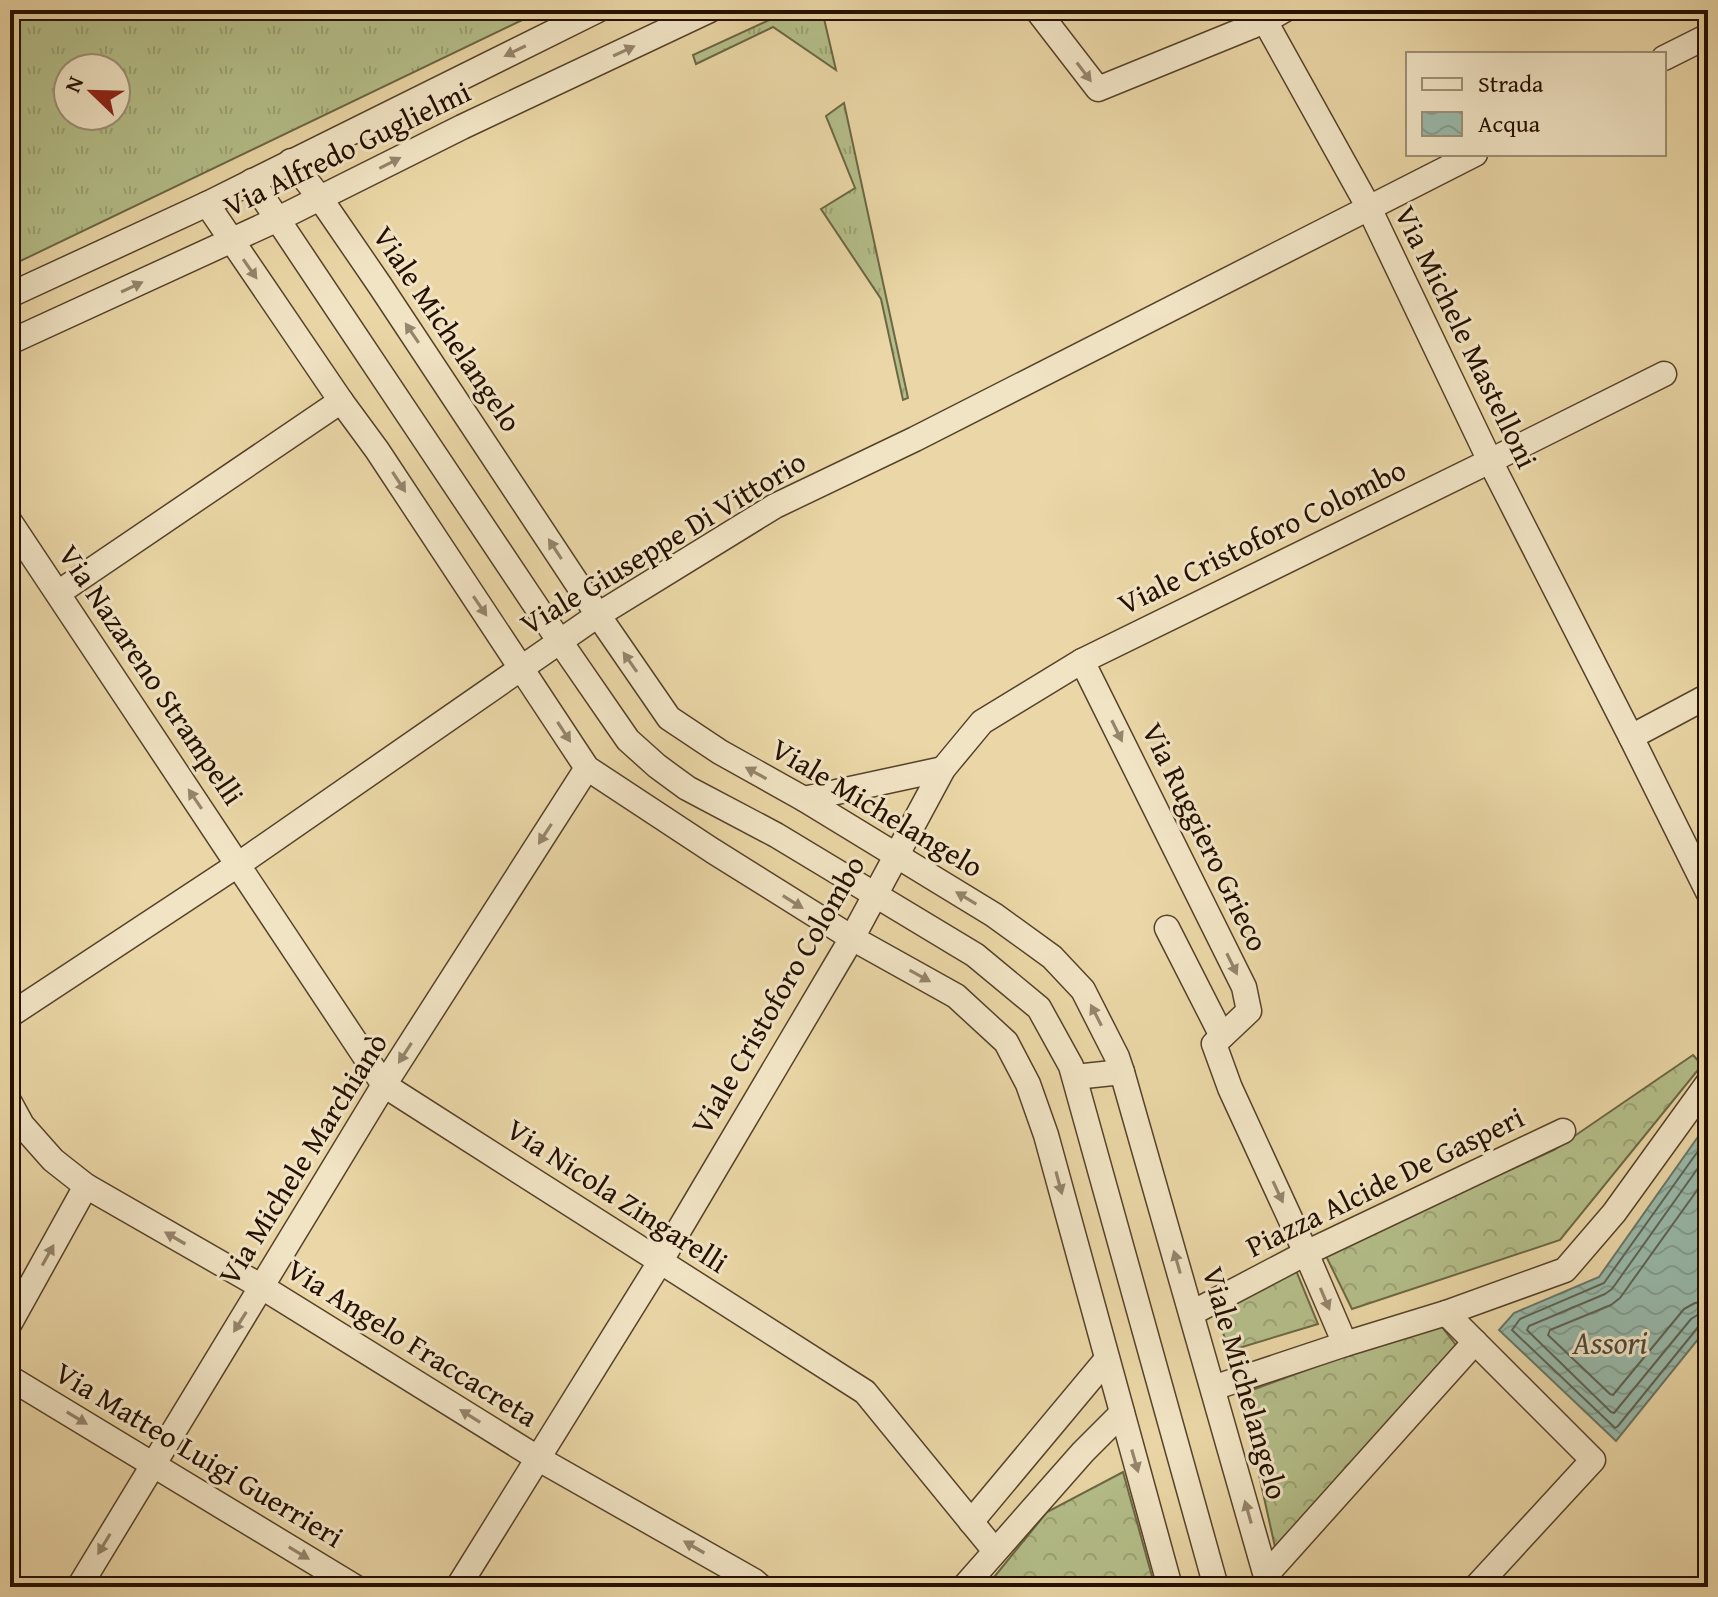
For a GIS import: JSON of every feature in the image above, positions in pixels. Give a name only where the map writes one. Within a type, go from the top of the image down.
[{"type":"street","name":"Via Alfredo Guglielmi","points":[[10,295],[207,204],[598,10]]},
{"type":"street","name":"Via Alfredo Guglielmi","points":[[10,342],[278,219],[462,127],[710,10]]},
{"type":"street","name":"Via Michele Mastelloni","points":[[1037,10],[1098,89],[1274,15],[1490,461],[1705,879]]},
{"type":"street","points":[[1666,57],[1708,36]]},
{"type":"street","name":"Viale Giuseppe Di Vittorio","points":[[10,1015],[239,864],[598,615],[775,506],[915,439],[1471,156]]},
{"type":"street","name":"Viale Michelangelo","points":[[291,161],[320,198],[448,386],[669,718],[720,752],[804,799],[994,915],[1052,957],[1083,990],[1122,1072],[1267,1581]]},
{"type":"street","points":[[252,181],[628,740],[687,788],[776,835],[975,955],[1039,1008],[1075,1077],[1216,1587]]},
{"type":"street","points":[[207,204],[377,450],[587,768],[852,938],[956,996],[1006,1042],[1028,1084],[1046,1135],[1170,1587]]},
{"type":"street","points":[[68,268],[85,308]]},
{"type":"street","name":"Viale Cristoforo Colombo","points":[[458,1587],[660,1262],[852,938],[943,769],[982,722],[1082,661],[1664,374]]},
{"type":"street","points":[[58,593],[341,401]]},
{"type":"street","name":"Via Nazareno Strampelli","points":[[10,522],[239,864]]},
{"type":"street","name":"Via Ruggiero Grieco","points":[[1082,661],[1244,987],[1249,1011],[1222,1036]]},
{"type":"street","points":[[1631,737],[1708,696]]},
{"type":"street","name":"Via Michele Marchianò","points":[[79,1587],[384,1085],[587,768]]},
{"type":"street","points":[[804,799],[943,769]]},
{"type":"street","name":"Via Nicola Zingarelli","points":[[239,864],[384,1085],[865,1392],[995,1551]]},
{"type":"street","points":[[1167,928],[1222,1036],[1214,1044],[1230,1088],[1345,1344]]},
{"type":"street","points":[[1075,1077],[1122,1072]]},
{"type":"street","points":[[1213,1388],[1446,1313],[1565,1270],[1614,1213],[1708,1083]]},
{"type":"street","name":"Via Angelo Fraccacreta","points":[[10,1103],[22,1125],[53,1160],[86,1186],[262,1287],[539,1459],[761,1587]]},
{"type":"street","name":"Piazza Alcide De Gasperi","points":[[1192,1313],[1306,1253],[1563,1131]]},
{"type":"street","points":[[10,1323],[86,1186]]},
{"type":"street","points":[[1446,1313],[1593,1460],[1476,1587]]},
{"type":"street","points":[[1267,1581],[1475,1342]]},
{"type":"street","points":[[971,1522],[1107,1359]]},
{"type":"street","name":"Via Matteo Luigi Guerrieri","points":[[10,1378],[355,1587]]},
{"type":"street","points":[[964,1587],[1083,1452],[1122,1413]]},
{"type":"green space","points":[[10,10],[543,10],[10,266]]},
{"type":"green space","points":[[791,10],[822,10],[836,70],[773,27],[696,64],[693,55]]},
{"type":"green space","points":[[844,103],[908,398],[903,400],[881,299],[821,209],[855,188],[826,116]]},
{"type":"green space","points":[[1693,1055],[1702,1065],[1560,1240],[1352,1309],[1325,1254],[1554,1150]]},
{"type":"green space","points":[[1295,1268],[1318,1324],[1229,1351],[1215,1308]]},
{"type":"green space","points":[[1438,1322],[1459,1349],[1275,1547],[1241,1394]]},
{"type":"green space","points":[[1123,1472],[1155,1587],[986,1587],[1047,1512]]},
{"type":"water","name":"Assori","points":[[1707,1124],[1708,1327],[1616,1441],[1499,1330],[1514,1313],[1599,1277]]}]
